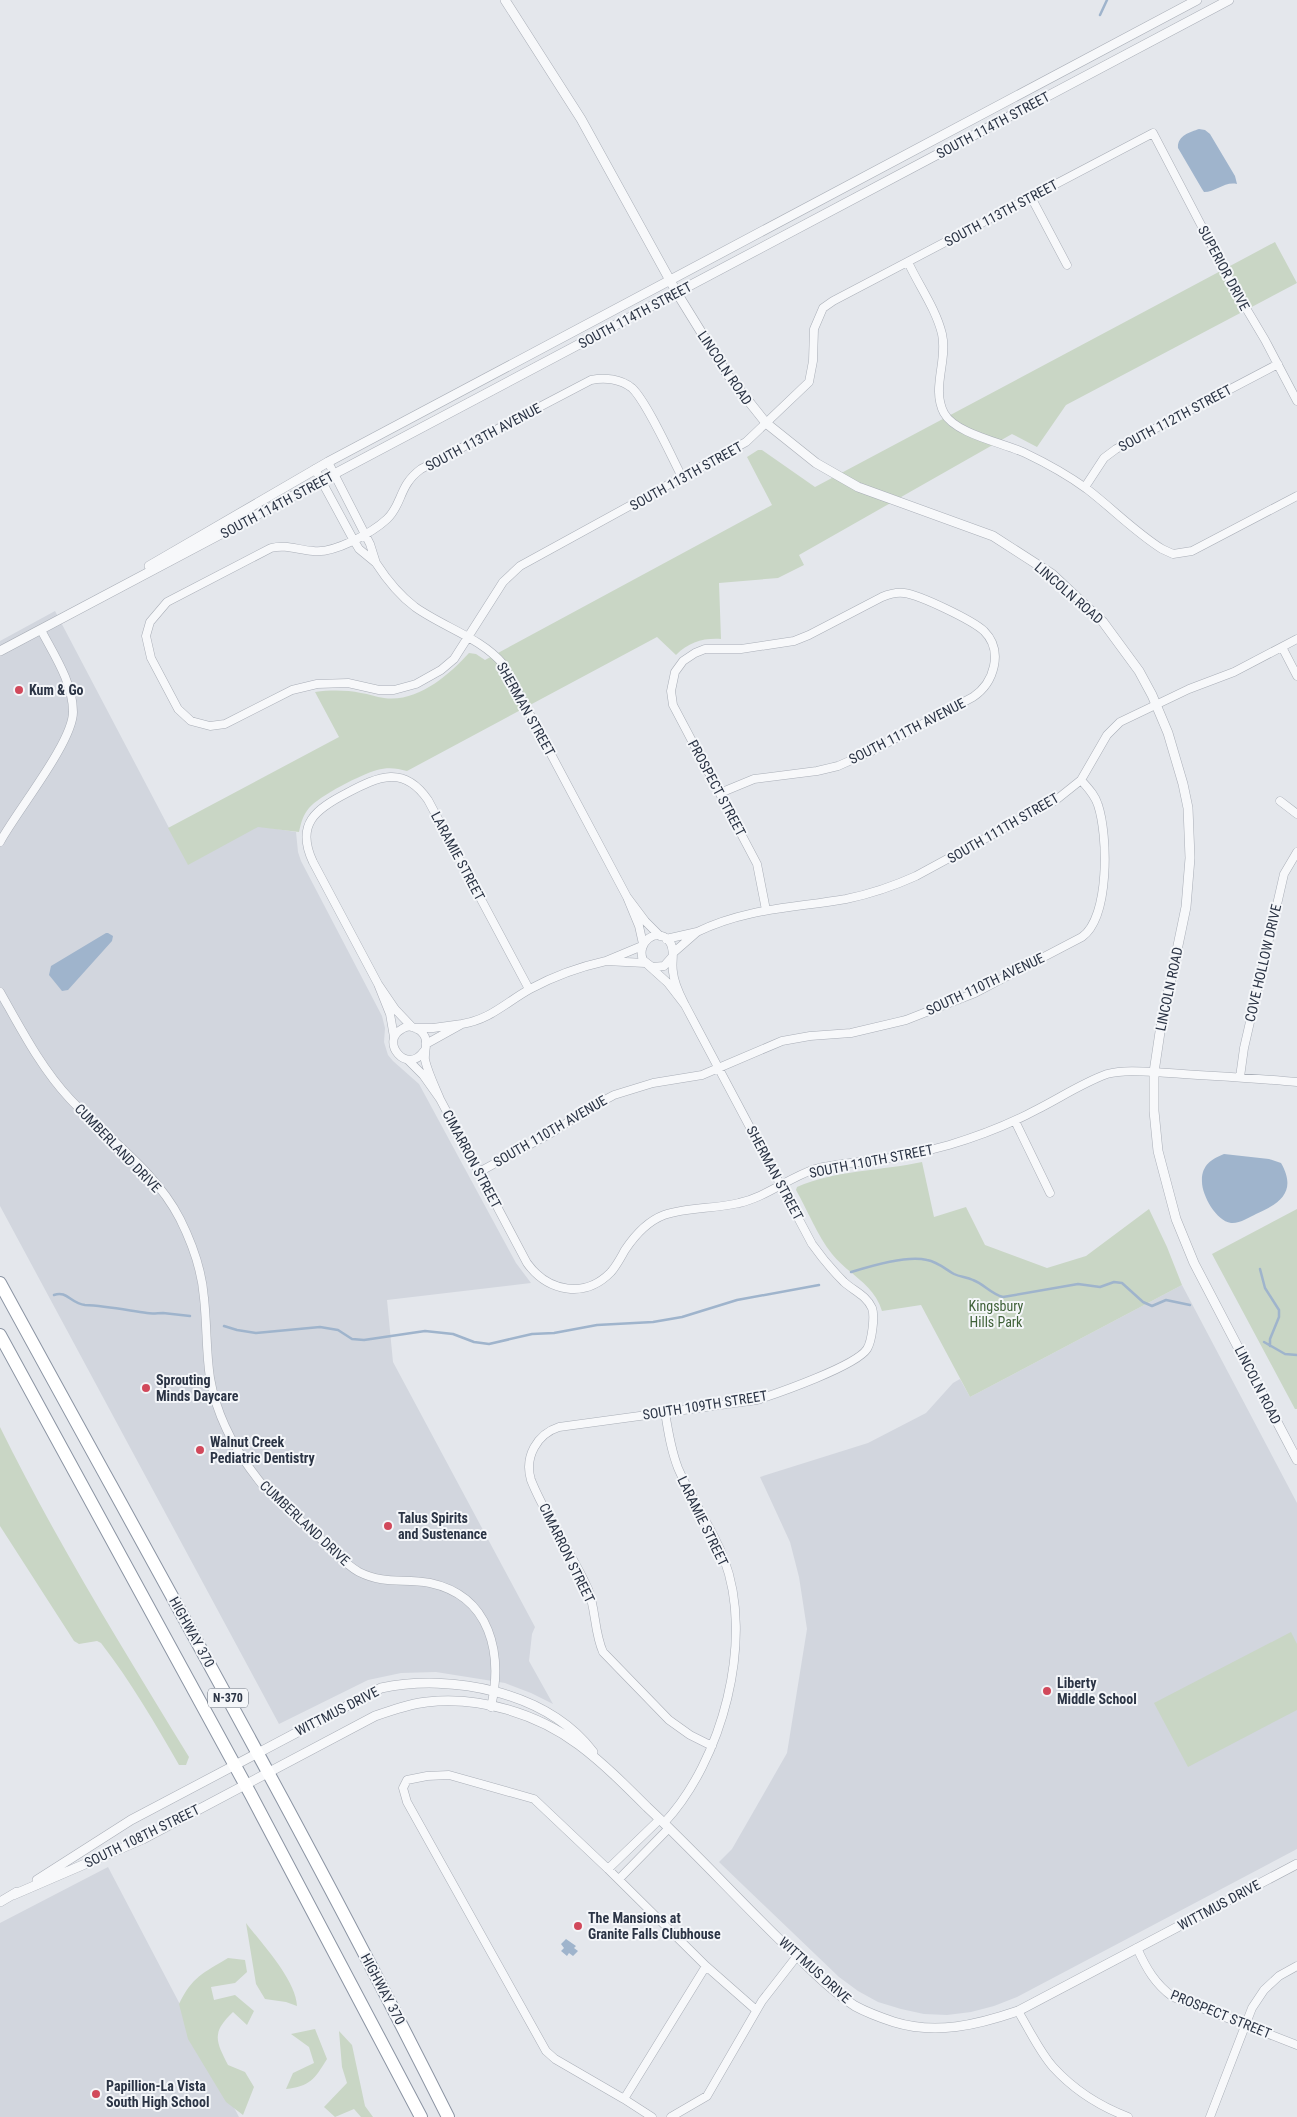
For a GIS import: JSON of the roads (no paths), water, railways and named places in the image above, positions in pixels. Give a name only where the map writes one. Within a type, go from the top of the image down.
[{"type":"highway","name":"HIGHWAY 370","points":[[0,1283],[258,1752],[398,2017],[448,2117]]},
{"type":"highway","name":"HIGHWAY 370","points":[[0,1335],[235,1765],[421,2117]]},
{"type":"street","name":"LINCOLN ROAD","points":[[505,0],[582,119],[677,293],[727,374],[766,423],[816,463],[858,487],[993,536],[1052,574],[1103,622],[1139,671],[1168,733],[1183,784],[1188,808],[1190,858],[1186,906],[1160,1032],[1154,1072],[1154,1111],[1158,1151],[1176,1219],[1194,1263],[1297,1460]]},
{"type":"street","name":"SOUTH 114TH STREET","points":[[41,630],[315,469],[1197,0]]},
{"type":"street","name":"SOUTH 114TH STREET","points":[[0,651],[1229,0]]},
{"type":"street","name":"SOUTH 113TH STREET","points":[[201,724],[217,726],[224,724],[283,694],[308,686],[337,682],[386,690],[407,688],[446,667],[468,638],[503,582],[520,566],[683,479],[746,442],[766,423],[808,382],[813,361],[814,329],[823,308],[1152,133]]},
{"type":"street","name":"SUPERIOR DRIVE","points":[[1152,133],[1234,288],[1297,401]]},
{"type":"street","points":[[1031,197],[1067,264]]},
{"type":"street","points":[[908,262],[937,318],[942,335],[944,347],[939,396],[945,416],[959,427],[1025,453],[1085,488],[1151,543],[1173,554],[1192,551],[1297,496]]},
{"type":"street","name":"SOUTH 112TH STREET","points":[[1085,488],[1104,458],[1116,449],[1278,364]]},
{"type":"street","name":"SOUTH 113TH AVENUE","points":[[201,724],[191,721],[178,709],[151,658],[146,636],[147,628],[153,616],[167,602],[271,548],[284,546],[321,552],[334,549],[365,533],[380,525],[392,514],[405,485],[422,469],[585,383],[605,378],[621,382],[633,389],[642,402],[683,479]]},
{"type":"street","name":"SHERMAN STREET","points":[[328,462],[365,533],[376,564]]},
{"type":"street","name":"SHERMAN STREET","points":[[315,469],[353,539],[394,587],[414,606],[492,654],[508,674],[627,897],[639,926],[642,945]]},
{"type":"street","name":"PROSPECT STREET","points":[[766,910],[757,864],[673,705],[671,686],[677,668],[691,655],[706,649],[741,649],[804,638],[882,597],[894,593],[912,595],[971,621],[982,629],[990,640]]},
{"type":"street","points":[[0,842],[66,737],[73,713],[69,690],[41,630]]},
{"type":"street","name":"SOUTH 111TH STREET","points":[[663,937],[697,932],[736,916],[849,898],[896,885],[936,866],[1056,800],[1081,780],[1107,735],[1126,719],[1156,704],[1234,672],[1297,639]]},
{"type":"street","name":"SOUTH 111TH AVENUE","points":[[720,793],[748,780],[817,771],[838,766],[872,751],[973,697],[984,688],[993,674],[994,656],[990,640]]},
{"type":"street","points":[[1282,647],[1297,676]]},
{"type":"street","name":"LARAMIE STREET","points":[[378,984],[313,862],[307,846],[307,830],[317,811],[372,779],[391,776],[409,781],[422,792],[529,990]]},
{"type":"street","name":"SOUTH 110TH AVENUE","points":[[479,1172],[553,1132],[604,1099],[642,1086],[695,1078],[719,1069],[758,1050],[782,1042],[801,1037],[867,1030],[925,1013],[989,986],[1085,935],[1094,924],[1099,910],[1104,851],[1098,804],[1094,795],[1081,780]]},
{"type":"street","points":[[1280,801],[1297,814]]},
{"type":"street","name":"COVE HOLLOW DRIVE","points":[[1240,1077],[1244,1048],[1284,874],[1297,852]]},
{"type":"street","name":"SHERMAN STREET","points":[[627,897],[645,921],[663,937]]},
{"type":"street","name":"SOUTH 111TH STREET","points":[[672,955],[697,932]]},
{"type":"street","points":[[394,1037],[400,1029],[414,1027],[433,1028],[462,1024],[488,1017],[529,990],[566,972],[606,961],[642,945],[650,937],[663,937],[671,945],[672,955],[664,966],[656,968],[647,964],[606,961]]},
{"type":"street","points":[[642,945],[641,956],[647,964]]},
{"type":"street","name":"SHERMAN STREET","points":[[672,955],[674,980],[685,1005],[812,1244],[823,1260],[846,1284],[864,1296],[872,1309],[872,1330]]},
{"type":"street","name":"SHERMAN STREET","points":[[647,964],[668,983],[685,1005]]},
{"type":"street","points":[[378,984],[395,1009],[425,1037],[425,1047]]},
{"type":"street","points":[[378,984],[390,1014],[395,1052],[400,1057],[408,1060],[418,1058],[425,1047],[462,1024]]},
{"type":"street","name":"CUMBERLAND DRIVE","points":[[0,992],[33,1050],[57,1083],[70,1099],[130,1156],[157,1185],[179,1218],[195,1256],[200,1276],[204,1297],[210,1378],[216,1402],[227,1430],[252,1473],[265,1488],[357,1571],[388,1581],[421,1582],[436,1585],[451,1590],[474,1608],[483,1620],[494,1647],[496,1662],[495,1691],[491,1707]]},
{"type":"street","name":"CIMARRON STREET","points":[[425,1047],[428,1068],[440,1100]]},
{"type":"street","name":"CIMARRON STREET","points":[[408,1060],[423,1075],[440,1100],[532,1271],[546,1282],[555,1286],[573,1289],[586,1287]]},
{"type":"street","name":"SOUTH 110TH STREET","points":[[586,1287],[602,1280],[612,1270],[635,1237],[658,1218],[679,1211],[738,1204],[822,1168],[927,1151],[974,1137],[1015,1121],[1107,1074],[1116,1072],[1154,1072],[1297,1082]]},
{"type":"street","points":[[1015,1121],[1050,1192]]},
{"type":"street","name":"SOUTH 109TH STREET","points":[[530,1460],[534,1447],[540,1439],[556,1428],[757,1400],[781,1392],[852,1361],[867,1349],[872,1330]]},
{"type":"street","name":"LARAMIE STREET","points":[[664,1823],[682,1801],[712,1746],[721,1722],[729,1691],[735,1644],[735,1603],[729,1576],[721,1552],[678,1468],[670,1444],[665,1412]]},
{"type":"street","name":"CIMARRON STREET","points":[[530,1460],[530,1472],[534,1486],[590,1594],[603,1652],[669,1720],[690,1735],[712,1746]]},
{"type":"street","name":"WITTMUS DRIVE","points":[[235,1765],[381,1688],[405,1683],[452,1685],[495,1691],[534,1704],[562,1720],[581,1736],[601,1763]]},
{"type":"street","name":"WITTMUS DRIVE","points":[[268,1772],[375,1716],[403,1706],[427,1702],[478,1703],[510,1711],[554,1730],[577,1744],[601,1763],[819,1977],[856,2006],[895,2022],[923,2027],[953,2028],[989,2021],[1018,2011],[1297,1864]]},
{"type":"street","name":"SOUTH 108TH STREET","points":[[0,1902],[131,1820],[235,1765]]},
{"type":"street","name":"SOUTH 108TH STREET","points":[[13,1895],[143,1839],[268,1772]]},
{"type":"street","points":[[652,2117],[555,2059],[546,2051],[407,1802],[403,1788],[408,1780],[427,1776],[449,1775],[534,1799],[619,1879],[706,1966],[756,2010]]},
{"type":"street","points":[[608,1869],[664,1823]]},
{"type":"street","points":[[619,1879],[664,1823]]},
{"type":"street","name":"PROSPECT STREET","points":[[1137,1948],[1150,1974],[1163,1990],[1174,1997],[1297,2045]]},
{"type":"street","points":[[671,2117],[707,2096],[756,2010],[779,1977],[797,1956]]},
{"type":"street","points":[[624,2099],[706,1966]]},
{"type":"street","points":[[1210,2117],[1252,2008],[1264,1990],[1279,1976],[1297,1966]]},
{"type":"street","points":[[1018,2011],[1052,2066],[1078,2090],[1108,2109],[1128,2117]]},
{"type":"street","points":[[1104,2117],[1108,2109]]},
{"type":"water","points":[[1199,129],[1205,130],[1210,134],[1235,176],[1237,184],[1228,184],[1204,192],[1178,148],[1182,138],[1188,133]]},
{"type":"water","points":[[106,933],[113,936],[112,941],[68,990],[62,991],[49,975],[51,966]]},
{"type":"water","points":[[1224,1154],[1269,1159],[1281,1163],[1286,1173],[1287,1181],[1287,1189],[1284,1195],[1265,1210],[1241,1221],[1231,1223],[1220,1218],[1204,1194],[1202,1176],[1208,1164]]},
{"type":"water","points":[[566,1939],[576,1946],[574,1948],[578,1951],[573,1956],[569,1953],[567,1956],[561,1951],[564,1948],[561,1944]]},
{"type":"waterway","points":[[1100,15],[1107,0]]},
{"type":"waterway","points":[[851,1272],[889,1262],[919,1259],[935,1262],[954,1274],[971,1279],[1003,1297],[1078,1284],[1100,1287],[1114,1282],[1122,1283],[1143,1302],[1152,1306],[1166,1300],[1190,1305]]},
{"type":"waterway","points":[[1260,1269],[1265,1288],[1279,1310],[1279,1317],[1270,1339],[1270,1346]]},
{"type":"waterway","points":[[224,1326],[256,1333],[320,1327],[338,1330],[352,1339],[364,1340],[425,1331],[453,1334],[474,1342],[489,1344],[532,1334],[554,1333],[597,1325],[653,1322],[682,1317],[737,1300],[819,1285]]},
{"type":"waterway","points":[[54,1295],[62,1294],[85,1305],[190,1316]]},
{"type":"waterway","points":[[1264,1342],[1285,1354],[1297,1355]]},
{"type":"place","name":"Kum & Go","points":[[19,690]]},
{"type":"place","name":"Sprouting Minds Daycare","points":[[146,1388]]},
{"type":"place","name":"Walnut Creek Pediatric Dentistry","points":[[200,1450]]},
{"type":"place","name":"Talus Spirits and Sustenance","points":[[388,1526]]},
{"type":"place","name":"Liberty Middle School","points":[[1047,1691]]},
{"type":"place","name":"The Mansions at Granite Falls Clubhouse","points":[[578,1926]]},
{"type":"place","name":"Papillion-La Vista South High School","points":[[96,2094]]},
{"type":"park label","name":"Kingsbury Hills Park","points":[[996,1314]]}]
